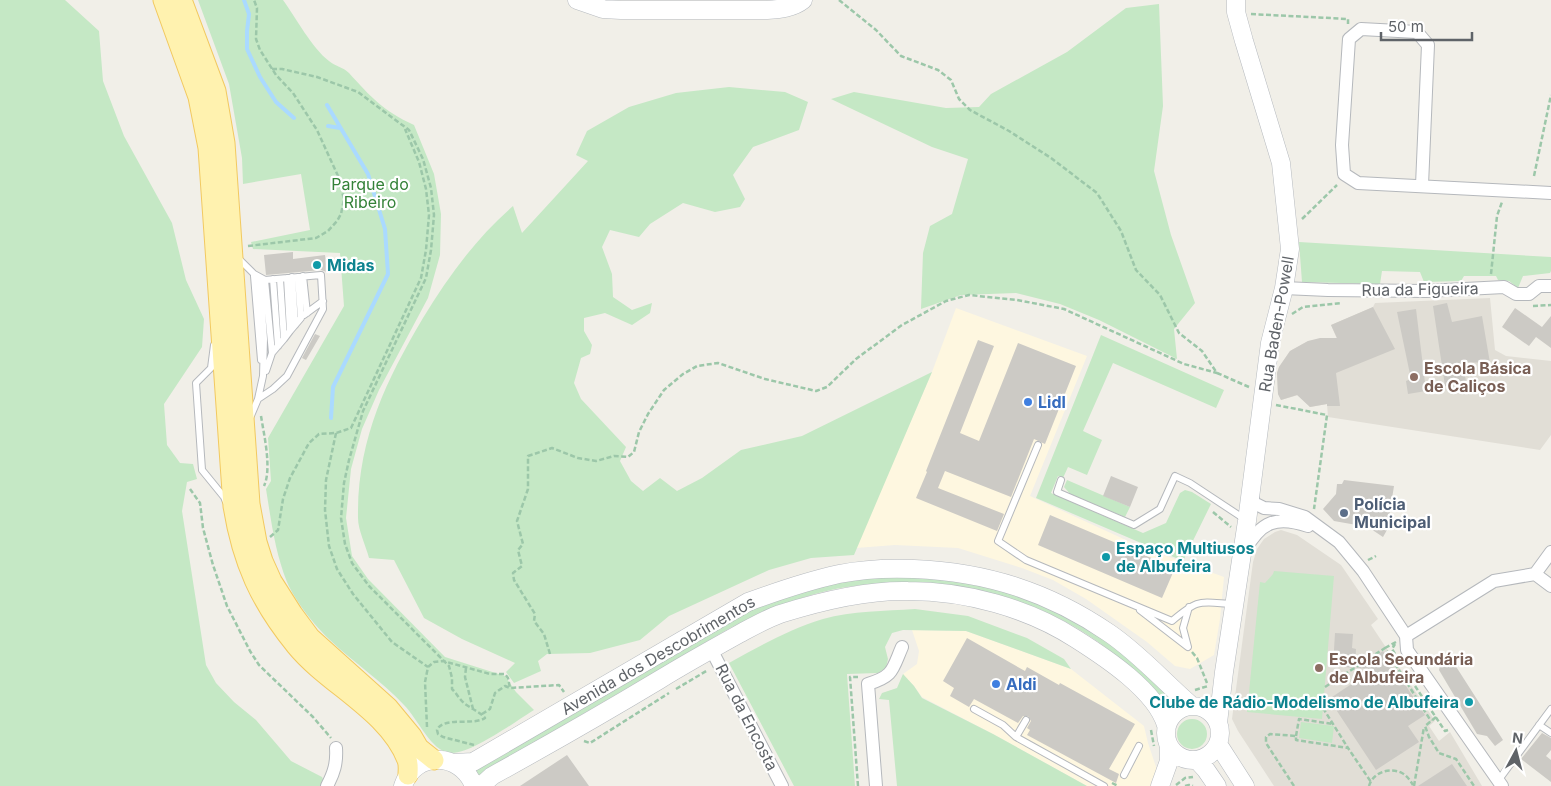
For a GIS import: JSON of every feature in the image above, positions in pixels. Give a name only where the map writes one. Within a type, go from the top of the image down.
[{"type":"main road","points":[[163,0],[189,71],[203,118],[208,148],[212,183],[233,506],[241,546],[254,581],[268,608],[297,648],[376,718],[398,743],[408,762],[405,781]]},
{"type":"main road","points":[[182,0],[206,60],[221,114],[238,243],[244,426],[250,504],[257,542],[272,581],[282,599],[310,637],[388,708],[412,736],[419,748],[434,760]]},
{"type":"main road","points":[[577,0],[603,9],[612,10],[704,5],[768,10],[784,8],[803,0]]},
{"type":"main road","name":"Rua Baden-Powell","points":[[1218,724],[1242,554],[1254,525],[1251,491],[1270,343],[1284,288],[1290,249],[1281,163],[1237,6]]},
{"type":"main road","name":"Avenida dos Descobrimentos","points":[[434,760],[454,763],[473,762],[748,602],[792,586],[840,574],[891,568],[944,571],[995,580],[1027,590],[1068,608],[1110,634],[1137,654],[1196,706]]},
{"type":"main road","name":"Avenida dos Descobrimentos","points":[[481,786],[492,776],[608,710],[715,656],[779,614],[824,602],[871,593],[909,591],[946,594],[989,602],[1035,616],[1065,632],[1106,658],[1159,708],[1159,725]]},
{"type":"main road","name":"Rua Baden-Powell","points":[[1196,706],[1216,686],[1224,672]]},
{"type":"main road","points":[[1196,706],[1211,712],[1218,724],[1220,736],[1218,744],[1213,752],[1206,757],[1193,760],[1181,758],[1162,748],[1166,740],[1159,725],[1169,719],[1179,709],[1196,706]]},
{"type":"main road","points":[[1218,744],[1245,786]]},
{"type":"main road","points":[[1160,786],[1169,762],[1162,748]]},
{"type":"main road","points":[[405,781],[419,765],[434,760]]},
{"type":"main road","points":[[1166,786],[1193,760]]},
{"type":"main road","points":[[1193,760],[1206,770],[1217,786]]},
{"type":"main road","points":[[454,763],[469,776],[474,786]]},
{"type":"street","points":[[1422,185],[1428,45],[1417,32],[1361,28],[1349,39],[1342,145],[1344,174],[1358,183],[1551,193]]},
{"type":"street","name":"Rua da Figueira","points":[[1284,288],[1426,291],[1504,287],[1516,294],[1529,294],[1539,286],[1551,286]]},
{"type":"street","points":[[1251,491],[1254,503],[1264,508],[1305,516],[1339,542],[1363,571],[1406,636],[1408,650],[1500,784]]},
{"type":"street","points":[[1264,508],[1253,515],[1254,525],[1277,521],[1300,523],[1323,530]]},
{"type":"street","points":[[1406,636],[1494,581],[1535,574],[1551,552]]},
{"type":"street","points":[[1535,574],[1551,586]]},
{"type":"street","points":[[876,786],[868,684],[884,679],[891,673],[902,647]]},
{"type":"street","name":"Rua da Encosta","points":[[715,656],[782,786]]},
{"type":"street","points":[[327,786],[337,761],[336,748]]},
{"type":"lane","points":[[238,243],[238,258],[260,283],[264,339],[263,376]]},
{"type":"lane","points":[[254,274],[265,280],[321,275],[323,301],[323,309],[287,376],[273,390],[258,400]]},
{"type":"lane","points":[[289,278],[304,316]]},
{"type":"lane","points":[[289,278],[295,325]]},
{"type":"lane","points":[[289,278],[290,331]]},
{"type":"lane","points":[[284,339],[289,278]]},
{"type":"lane","points":[[278,346],[289,278]]},
{"type":"lane","points":[[265,280],[272,353]]},
{"type":"lane","points":[[244,426],[258,400],[263,376],[272,353],[295,325],[323,301]]},
{"type":"lane","points":[[219,304],[211,368],[196,383],[202,470],[224,497],[236,524]]},
{"type":"lane","points":[[1038,445],[998,541],[1026,560],[1172,621],[1189,606],[1201,602],[1234,604]]},
{"type":"lane","points":[[1062,480],[1057,492],[1134,525],[1160,509],[1174,476],[1190,483],[1254,525]]},
{"type":"lane","points":[[1133,605],[1188,648],[1183,628],[1189,606]]},
{"type":"lane","points":[[974,709],[1002,725],[1016,737],[1104,786]]},
{"type":"lane","points":[[1500,784],[1551,709]]},
{"type":"lane","points":[[1016,737],[1026,720]]},
{"type":"lane","points":[[1540,725],[1551,733]]},
{"type":"lane","points":[[1124,775],[1139,746]]},
{"type":"path","points":[[238,243],[316,238],[328,231],[337,221],[344,199],[338,176],[317,130],[294,93],[272,69],[260,50],[256,39],[257,8],[254,0]]},
{"type":"path","points":[[839,0],[876,30],[901,56],[938,70],[950,80],[959,99],[970,110],[1009,131],[1051,158],[1097,193],[1121,231],[1136,270],[1160,295],[1179,333],[1202,351],[1216,373]]},
{"type":"path","points":[[1237,6],[1348,19],[1347,32]]},
{"type":"path","points":[[272,69],[294,72],[342,85],[358,92],[409,130],[423,159],[431,188],[434,216],[426,278],[363,411],[348,460],[341,518],[345,544],[352,563],[369,586],[449,666],[452,689],[460,700],[485,718],[482,720],[444,723],[438,726],[436,730],[438,734],[476,746],[483,756]]},
{"type":"path","points":[[1534,176],[1551,95]]},
{"type":"path","points":[[268,538],[278,530],[283,499],[290,478],[309,443],[319,434],[336,433],[351,428],[421,278],[429,216],[426,189],[419,162],[405,127]]},
{"type":"path","points":[[1298,223],[1340,182]]},
{"type":"path","points":[[1491,274],[1497,216],[1499,207],[1506,197]]},
{"type":"path","points":[[550,654],[544,634],[534,621],[535,614],[514,580],[513,573],[522,566],[518,550],[523,544],[517,521],[528,489],[528,456],[552,448],[578,458],[596,461],[614,456],[628,457],[634,452],[648,414],[664,390],[683,374],[697,366],[718,363],[765,379],[816,391],[827,387],[856,359],[902,325],[946,300],[968,295],[1016,300],[1064,309],[1184,364],[1216,373],[1253,389]]},
{"type":"path","points":[[1326,298],[1340,304]]},
{"type":"path","points":[[1293,309],[1289,318],[1303,307],[1350,303]]},
{"type":"path","points":[[1528,306],[1551,305]]},
{"type":"path","points":[[1272,404],[1327,415],[1314,513]]},
{"type":"path","points":[[336,433],[326,480],[325,510],[329,546],[337,569],[353,594],[392,642],[428,666]]},
{"type":"path","points":[[190,490],[200,503],[213,565],[227,606],[246,644],[259,665],[323,728],[336,748]]},
{"type":"path","points":[[1364,560],[1376,556]]},
{"type":"path","points":[[1324,687],[1385,648],[1431,721]]},
{"type":"path","points":[[579,740],[590,743],[671,692],[715,656]]},
{"type":"path","points":[[1196,658],[1208,686]]},
{"type":"path","points":[[427,727],[425,682],[428,666],[434,662],[443,661],[490,674],[504,674],[508,678],[510,688]]},
{"type":"path","points":[[466,667],[465,677],[473,710]]},
{"type":"path","points":[[858,786],[850,677],[860,677]]},
{"type":"path","points":[[482,714],[490,709],[495,693],[505,686],[510,688],[559,685],[566,695]]},
{"type":"path","points":[[1323,708],[1371,782]]},
{"type":"path","points":[[1414,785],[1425,726],[1436,717]]},
{"type":"path","points":[[1333,724],[1299,719],[1296,740],[1348,748]]},
{"type":"path","points":[[1159,725],[1162,748]]},
{"type":"path","points":[[1425,726],[1428,737],[1439,753],[1456,759],[1474,786]]},
{"type":"path","points":[[1294,786],[1266,743],[1266,737],[1270,734],[1296,736]]},
{"type":"path","points":[[1370,786],[1379,773],[1393,770],[1401,772],[1408,777],[1414,785]]},
{"type":"path","points":[[1175,786],[1185,778],[1193,777],[1198,780]]},
{"type":"path","points":[[1185,786],[1193,786]]},
{"type":"shaded area","name":"Escola Básica de Caliços","points":[[1490,298],[1495,350],[1506,356],[1551,361],[1551,435],[1540,450],[1328,417],[1327,404],[1310,407],[1298,395],[1281,400],[1278,394],[1277,373],[1290,351],[1308,341],[1337,339],[1331,325],[1373,307],[1375,303]]},
{"type":"shaded area","points":[[956,308],[1087,356],[1030,496],[1139,546],[1224,577],[1214,655],[1190,669],[1175,666],[1147,642],[1086,599],[1053,580],[958,548],[895,545],[856,548],[932,372]]},
{"type":"shaded area","name":"Escola Secundária de Albufeira","points":[[1281,530],[1297,535],[1341,565],[1378,619],[1371,625],[1435,721],[1429,726],[1439,741],[1450,732],[1482,786],[1274,786],[1232,719],[1253,562],[1257,549],[1264,539]]},
{"type":"shaded area","points":[[912,630],[966,631],[1071,669],[1144,726],[1159,776],[1154,786],[1087,786],[922,697],[903,674],[917,664],[919,651]]},
{"type":"green space","points":[[0,0],[65,0],[99,31],[103,81],[124,136],[172,223],[186,280],[204,319],[202,347],[164,404],[167,445],[180,463],[193,464],[197,479],[187,482],[182,511],[206,665],[216,683],[234,702],[256,720],[291,761],[322,777],[326,786],[0,786]]},
{"type":"green space","name":"Parque do Ribeiro","points":[[198,0],[283,0],[310,41],[331,63],[347,71],[386,109],[414,125],[434,174],[441,214],[440,255],[428,298],[379,390],[362,429],[351,469],[346,518],[352,556],[368,579],[445,657],[505,676],[516,692],[534,710],[469,749],[450,753],[437,747],[395,696],[318,628],[295,597],[283,571],[274,536],[266,489],[271,481],[268,438],[344,306],[340,253],[253,249],[251,242],[310,230],[301,174],[243,184],[242,158],[229,84]]},
{"type":"green space","points":[[1159,4],[1163,106],[1154,171],[1171,235],[1195,303],[1174,329],[1177,359],[1099,320],[1060,304],[1016,293],[961,295],[921,309],[923,253],[930,226],[952,214],[968,159],[932,147],[831,99],[854,92],[946,108],[979,107],[991,94],[1067,52],[1126,8]]},
{"type":"green space","points":[[729,87],[785,92],[808,102],[799,130],[753,147],[733,175],[745,199],[740,207],[715,212],[683,203],[650,224],[639,237],[610,230],[602,247],[612,274],[613,297],[632,310],[652,303],[650,313],[632,325],[605,313],[584,318],[584,331],[592,345],[590,354],[581,358],[574,383],[581,399],[626,447],[620,461],[631,481],[643,491],[660,478],[677,491],[702,478],[741,450],[802,436],[932,372],[854,555],[811,558],[769,570],[669,616],[640,640],[590,653],[547,654],[538,661],[541,671],[514,683],[506,672],[515,663],[462,639],[424,618],[394,560],[369,558],[358,523],[359,490],[362,463],[376,413],[385,389],[409,342],[453,273],[487,231],[513,206],[522,233],[588,161],[576,155],[587,131],[629,107],[676,93]]},
{"type":"green space","points":[[1299,242],[1551,257],[1551,271],[1550,273],[1523,276],[1518,288],[1509,281],[1498,280],[1496,276],[1464,276],[1461,281],[1424,282],[1420,272],[1382,271],[1380,284],[1302,282]]},
{"type":"green space","points":[[1101,335],[1224,390],[1216,408],[1113,363],[1083,431],[1102,440],[1087,475],[1068,467],[1063,478],[1058,476],[1051,493],[1143,533],[1166,523],[1180,493],[1185,490],[1192,492],[1211,504],[1183,561],[1036,498]]},
{"type":"green space","points":[[1067,480],[1130,507],[1125,517],[1071,495],[1064,487]]},
{"type":"green space","points":[[1274,571],[1334,576],[1322,719],[1247,712],[1260,582],[1265,583]]},
{"type":"green space","points":[[902,576],[993,585],[1047,605],[1071,617],[1117,647],[1138,665],[1175,704],[1168,708],[1137,674],[1102,645],[1065,621],[1025,604],[983,591],[939,584],[893,583],[847,587],[817,593],[787,603],[730,628],[506,759],[477,778],[473,770],[755,608],[779,598],[846,580]]},
{"type":"green space","points":[[915,609],[968,616],[1027,638],[1064,659],[1071,669],[966,631],[903,630],[892,633],[885,647],[888,659],[886,668],[878,673],[847,674],[855,786],[794,786],[729,663],[787,633],[823,619],[857,613]]},
{"type":"green space","points":[[903,674],[922,698],[993,734],[1087,786],[897,786],[889,700],[879,699],[882,693],[897,688]]},
{"type":"green space","points":[[1192,719],[1203,723],[1207,734],[1203,745],[1192,749],[1181,745],[1177,734],[1181,723]]},
{"type":"green space","points":[[1301,722],[1334,726],[1332,743],[1299,738]]},
{"type":"building","points":[[293,252],[293,259],[325,255],[327,272],[321,270],[266,275],[264,255]]},
{"type":"building","points":[[1447,303],[1452,322],[1482,316],[1490,363],[1463,362],[1466,382],[1445,386],[1433,306]]},
{"type":"building","points":[[1373,307],[1395,349],[1336,373],[1340,406],[1327,406],[1327,404],[1310,407],[1297,395],[1281,400],[1278,394],[1277,373],[1290,351],[1308,341],[1320,338],[1337,338],[1331,325]]},
{"type":"building","points":[[1515,308],[1542,327],[1551,316],[1551,348],[1536,337],[1529,346],[1502,327]]},
{"type":"building","points":[[1416,309],[1426,391],[1408,394],[1406,381],[1411,379],[1397,312]]},
{"type":"building","points":[[315,334],[320,336],[306,360],[302,358]]},
{"type":"building","name":"Lidl","points":[[978,340],[994,346],[960,433],[979,441],[1018,343],[1076,366],[1045,444],[1034,439],[1011,497],[945,471],[938,488],[1004,514],[997,531],[916,498]]},
{"type":"building","points":[[1111,476],[1138,487],[1130,507],[1103,496]]},
{"type":"building","points":[[1344,480],[1394,486],[1387,530],[1383,537],[1368,527],[1334,521],[1323,509],[1336,494],[1337,484],[1342,484]]},
{"type":"building","name":"Espaço Multiusos de Albufeira","points":[[1050,515],[1175,568],[1162,598],[1038,545]]},
{"type":"building","points":[[1335,633],[1353,634],[1352,648],[1356,649],[1355,668],[1333,666]]},
{"type":"building","points":[[967,638],[1025,671],[1027,667],[1135,724],[1109,769],[1119,774],[1116,783],[1027,735],[1030,730],[1027,728],[1031,721],[1028,716],[1023,716],[1018,723],[974,699],[969,707],[950,696],[954,688],[943,681]]},
{"type":"building","points":[[1383,651],[1425,715],[1408,726],[1419,742],[1376,770],[1329,699],[1374,669],[1356,668]]},
{"type":"building","name":"Clube de Rádio-Modelismo de Albufeira","points":[[1448,654],[1503,740],[1495,746],[1487,736],[1477,734],[1439,670],[1442,658]]},
{"type":"building","points":[[1542,733],[1551,738],[1551,750],[1546,756],[1551,760],[1551,782],[1521,759]]},
{"type":"building","points":[[567,755],[589,786],[520,786]]},
{"type":"building","points":[[1452,764],[1467,786],[1418,786]]},
{"type":"waterway","points":[[244,0],[249,14],[247,49],[260,77],[276,102],[294,118]]},
{"type":"waterway","points":[[327,105],[368,174],[385,229],[388,274],[333,387],[331,418]]},
{"type":"waterway","points":[[328,126],[340,128]]},
{"type":"place","name":"Midas","points":[[317,265]]},
{"type":"place","name":"Escola Básica de Caliços","points":[[1414,377]]},
{"type":"place","name":"Lidl","points":[[1028,402]]},
{"type":"place","name":"Polícia Municipal","points":[[1344,513]]},
{"type":"place","name":"Espaço Multiusos de Albufeira","points":[[1106,557]]},
{"type":"place","name":"Escola Secundária de Albufeira","points":[[1319,668]]},
{"type":"place","name":"Aldi","points":[[996,684]]},
{"type":"place","name":"Clube de Rádio-Modelismo de Albufeira","points":[[1469,702]]}]
